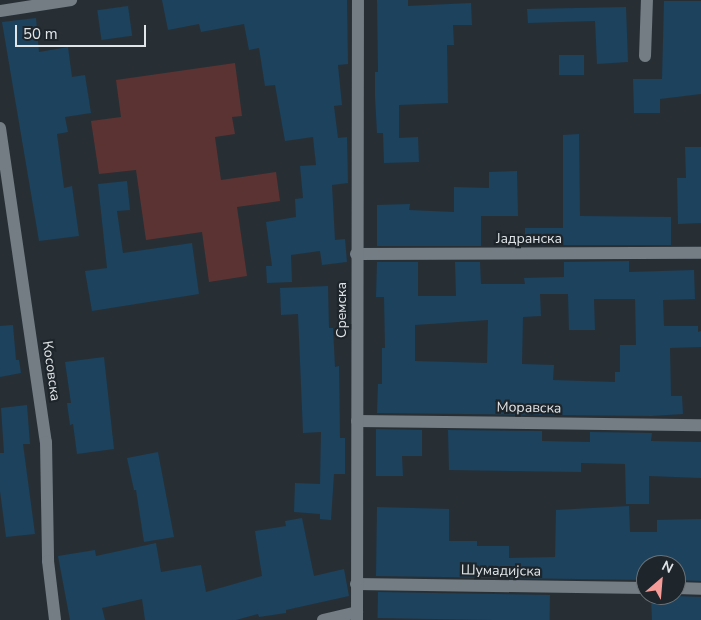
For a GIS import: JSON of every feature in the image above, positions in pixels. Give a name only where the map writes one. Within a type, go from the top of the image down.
[{"type":"street","points":[[0,11],[71,0]]},
{"type":"street","name":"Сремска","points":[[357,616],[356,254],[358,0]]},
{"type":"street","points":[[645,56],[647,0]]},
{"type":"street","name":"Косовска","points":[[0,128],[47,452],[48,561],[55,620]]},
{"type":"street","name":"Јадранска","points":[[356,254],[701,253]]},
{"type":"street","name":"Моравска","points":[[357,421],[701,425]]},
{"type":"street","name":"Шумадијска","points":[[356,584],[636,588]]},
{"type":"street","points":[[686,588],[701,589]]},
{"type":"street","points":[[323,620],[357,616]]},
{"type":"shaded area","points":[[235,63],[242,116],[232,117],[235,134],[215,137],[221,180],[276,172],[280,201],[237,207],[247,276],[209,282],[202,232],[146,240],[136,170],[99,174],[91,121],[121,117],[116,80]]},
{"type":"building","points":[[162,0],[347,0],[348,64],[338,65],[342,105],[334,106],[338,138],[347,137],[348,183],[332,185],[335,240],[345,239],[347,262],[322,265],[320,251],[291,255],[292,282],[267,283],[266,266],[272,266],[266,222],[296,217],[295,199],[303,198],[300,166],[316,165],[313,137],[285,141],[275,85],[265,86],[259,48],[249,50],[244,24],[201,32],[199,24],[168,30]]},
{"type":"building","points":[[377,0],[408,0],[408,6],[471,3],[472,25],[453,25],[454,45],[447,45],[448,103],[399,105],[399,138],[418,137],[419,162],[384,163],[383,133],[377,133],[375,97],[375,72],[378,72]]},
{"type":"building","points":[[664,1],[701,1],[701,94],[660,99],[660,113],[634,113],[633,79],[662,79]]},
{"type":"building","points":[[128,6],[132,36],[101,40],[97,10]]},
{"type":"building","points":[[626,7],[628,62],[597,64],[595,21],[528,23],[527,9]]},
{"type":"building","points":[[36,18],[39,52],[68,47],[72,77],[85,75],[91,113],[65,117],[68,132],[57,134],[64,188],[72,186],[79,236],[39,241],[2,22]]},
{"type":"building","points":[[559,55],[584,55],[584,75],[559,75]]},
{"type":"building","points":[[579,134],[580,216],[671,217],[671,245],[525,245],[525,228],[563,228],[563,135]]},
{"type":"building","points":[[685,147],[701,147],[701,223],[678,224],[677,178],[686,178]]},
{"type":"building","points":[[517,171],[518,216],[481,216],[481,246],[377,246],[377,205],[410,204],[409,210],[454,212],[454,187],[489,188],[489,172]]},
{"type":"building","points":[[127,181],[130,210],[117,211],[123,253],[192,243],[199,294],[92,311],[85,271],[107,268],[98,184]]},
{"type":"building","points":[[629,261],[629,272],[694,270],[695,299],[663,300],[664,326],[698,326],[698,332],[701,331],[701,347],[670,348],[671,396],[682,396],[683,414],[652,416],[377,413],[378,384],[382,384],[382,348],[385,348],[384,297],[376,297],[377,262],[418,262],[418,296],[456,296],[455,262],[480,262],[481,284],[525,284],[524,278],[564,277],[564,262]],"holes":[[[540,294],[568,294],[569,330],[595,330],[594,299],[635,299],[636,345],[620,345],[620,372],[615,372],[615,382],[553,380],[554,365],[522,364],[523,317],[541,316]],[[488,320],[487,363],[415,361],[415,325]]]},
{"type":"building","points":[[328,286],[329,328],[333,328],[335,367],[339,366],[340,438],[345,438],[345,474],[334,474],[331,520],[320,519],[320,514],[294,512],[295,483],[320,484],[321,432],[303,433],[298,314],[281,315],[280,288]]},
{"type":"building","points":[[13,325],[16,360],[19,360],[21,373],[0,377],[0,326]]},
{"type":"building","points":[[104,357],[114,449],[77,454],[73,424],[70,425],[67,403],[71,403],[65,362]]},
{"type":"building","points":[[27,405],[30,444],[23,444],[35,534],[6,537],[0,491],[0,453],[4,453],[1,408]]},
{"type":"building","points":[[376,429],[422,430],[422,456],[402,456],[403,476],[376,476]]},
{"type":"building","points":[[448,430],[542,431],[542,441],[590,442],[590,432],[652,433],[651,441],[701,442],[701,478],[649,476],[649,504],[626,504],[625,464],[581,463],[581,472],[449,470]]},
{"type":"building","points":[[158,452],[174,537],[144,542],[136,490],[134,490],[127,458]]},
{"type":"building","points":[[629,506],[630,532],[657,532],[657,520],[701,519],[701,581],[686,580],[686,555],[636,555],[636,580],[376,576],[377,507],[449,509],[449,541],[477,541],[477,546],[509,546],[509,558],[555,557],[556,510]]},
{"type":"building","points":[[302,518],[314,576],[344,569],[349,596],[286,610],[286,613],[259,617],[258,614],[236,620],[145,620],[142,599],[102,608],[105,620],[70,620],[58,556],[95,550],[96,556],[156,543],[161,572],[201,565],[206,592],[262,576],[255,531],[286,526],[285,521]]},
{"type":"building","points":[[378,592],[550,595],[550,620],[378,618]]},
{"type":"building","points":[[686,596],[701,597],[701,620],[652,620],[651,605],[686,605]]}]
